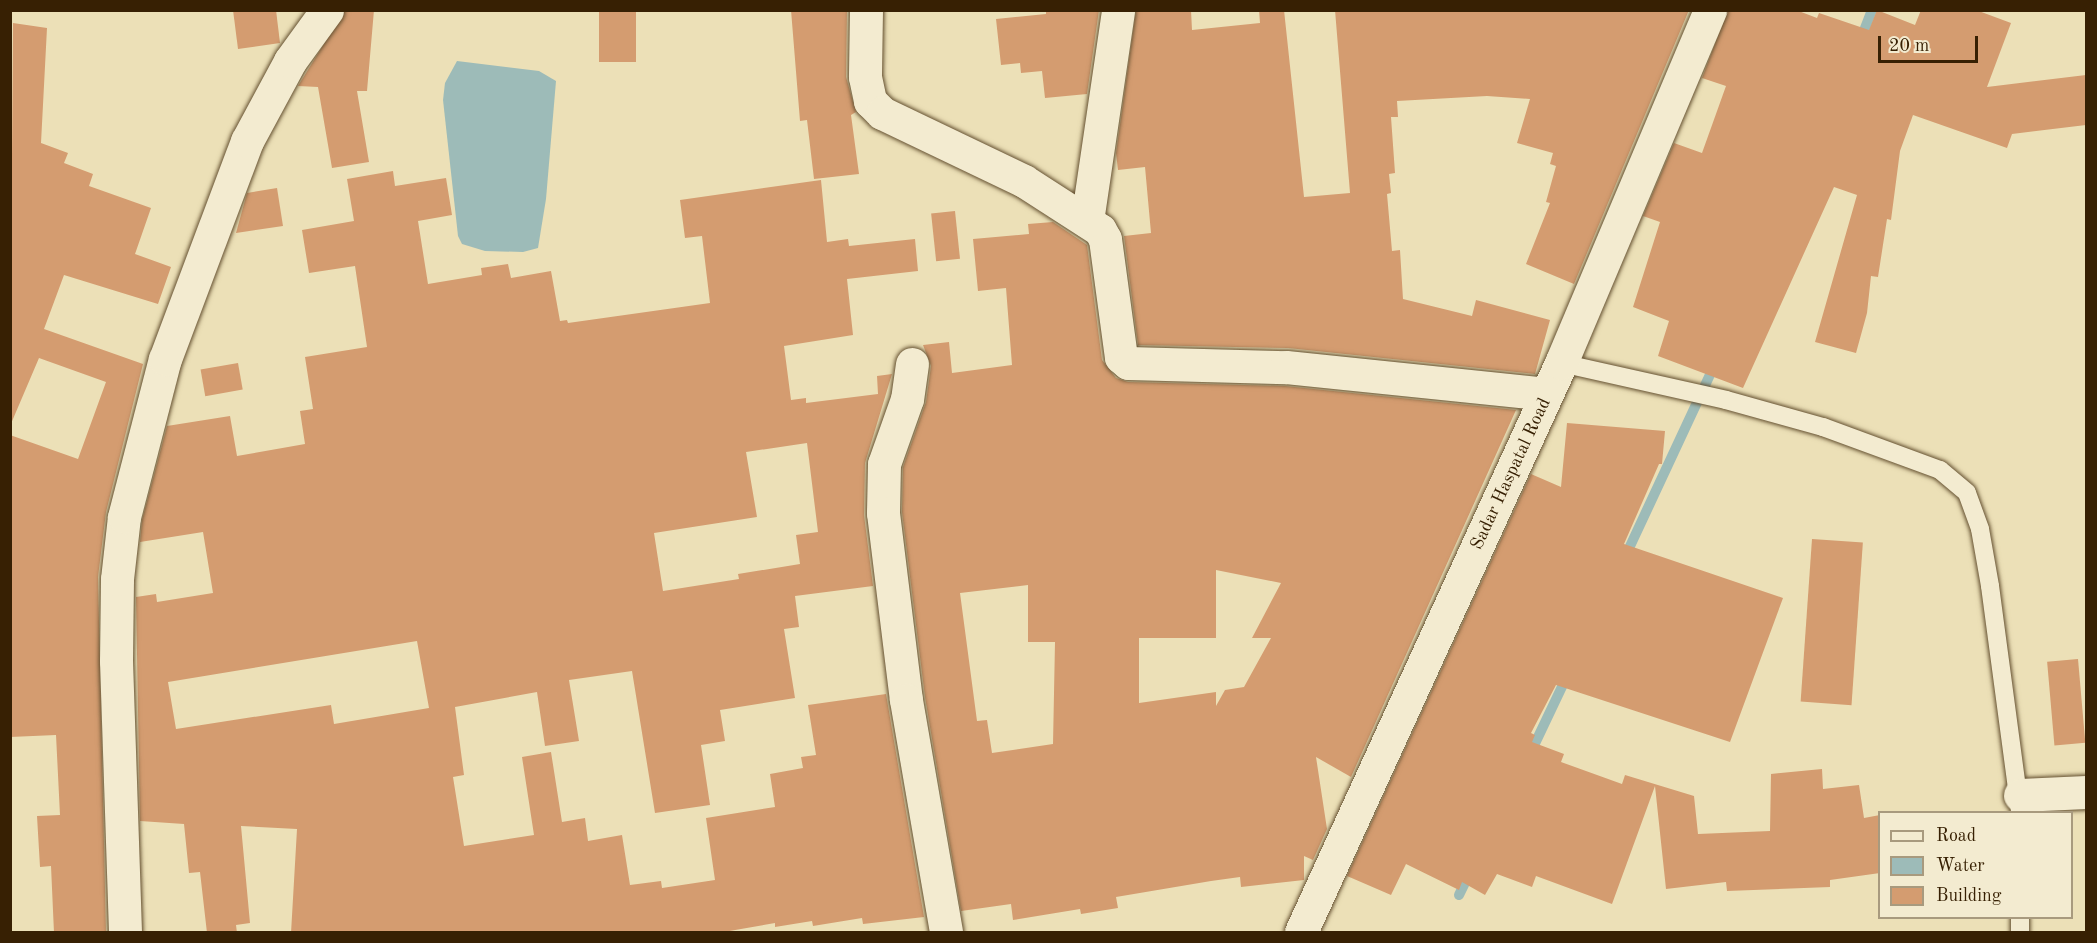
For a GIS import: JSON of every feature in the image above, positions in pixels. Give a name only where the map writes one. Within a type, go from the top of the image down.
[{"type":"street","points":[[125,933],[116,661],[117,579],[124,517],[165,359],[248,141],[290,61],[327,10]]},
{"type":"street","points":[[866,10],[866,77],[870,101],[882,113],[1024,181],[1100,230],[1105,240],[1121,357],[1128,363],[1286,367],[1547,394]]},
{"type":"street","points":[[1087,221],[1118,10]]},
{"type":"street","name":"Sadar Haspatal Road","points":[[1301,933],[1561,363],[1710,10]]},
{"type":"street","points":[[912,364],[907,399],[884,464],[884,513],[906,700],[946,933]]},
{"type":"street","points":[[2020,804],[2086,792]]},
{"type":"lane","points":[[1561,363],[1599,368],[1726,400],[1823,428],[1940,470],[1967,493],[1980,529],[1990,586],[2020,804]]},
{"type":"water","points":[[457,61],[539,71],[556,81],[546,199],[538,248],[523,252],[485,251],[462,244],[458,236],[443,100],[445,83]]},
{"type":"building","points":[[233,10],[276,10],[280,43],[238,49]]},
{"type":"building","points":[[345,10],[374,10],[367,91],[357,91],[369,162],[332,168],[318,87],[298,86]]},
{"type":"building","points":[[599,10],[636,10],[636,62],[599,62]]},
{"type":"building","points":[[791,10],[847,10],[846,77],[856,112],[851,115],[859,174],[814,179],[807,120],[800,121]]},
{"type":"building","points":[[1046,10],[1099,10],[1087,94],[1045,98],[1042,71],[1021,73],[1020,63],[1001,65],[996,19],[1046,14]]},
{"type":"building","points":[[1136,10],[1191,10],[1192,30],[1260,23],[1259,10],[1284,10],[1304,197],[1350,193],[1335,10],[1689,10],[1574,284],[1526,264],[1550,203],[1546,202],[1556,166],[1550,164],[1553,153],[1517,143],[1530,99],[1487,96],[1397,101],[1398,117],[1391,117],[1395,173],[1389,174],[1391,193],[1387,194],[1392,251],[1400,250],[1403,299],[1472,316],[1476,300],[1550,320],[1535,374],[1288,348],[1138,345],[1124,236],[1151,233],[1145,167],[1118,170],[1116,153]]},
{"type":"building","points":[[1728,10],[1796,10],[1817,18],[1819,13],[1869,30],[1877,10],[1915,25],[1921,10],[1976,10],[2011,23],[1987,87],[2086,75],[2086,125],[2012,134],[2007,148],[1913,115],[1900,151],[1891,220],[1887,219],[1878,277],[1871,276],[1867,313],[1856,353],[1815,342],[1857,195],[1834,187],[1743,388],[1658,356],[1669,321],[1633,307],[1660,222],[1643,216],[1674,143],[1702,153],[1726,86],[1702,78]]},
{"type":"building","points":[[13,23],[47,28],[41,143],[68,153],[64,163],[93,174],[89,186],[151,208],[135,254],[171,267],[158,304],[64,275],[44,329],[143,364],[106,512],[98,577],[106,933],[54,933],[51,866],[40,867],[37,816],[60,815],[56,735],[10,737],[10,435],[78,459],[106,382],[39,358],[10,426]]},
{"type":"building","points":[[393,171],[395,186],[446,178],[452,215],[418,221],[428,284],[482,275],[481,268],[508,264],[511,278],[551,271],[560,321],[567,320],[568,323],[710,303],[702,236],[685,238],[680,200],[821,180],[827,242],[848,239],[849,246],[915,239],[918,271],[847,279],[853,335],[784,346],[791,400],[806,398],[806,403],[878,394],[877,376],[892,374],[865,463],[864,515],[873,586],[795,596],[799,627],[784,629],[795,698],[720,710],[725,741],[701,745],[710,805],[655,813],[632,671],[569,680],[579,741],[545,746],[537,692],[455,707],[464,775],[453,777],[464,846],[534,835],[522,757],[551,752],[562,822],[585,818],[588,841],[622,835],[630,885],[661,881],[662,888],[715,880],[706,818],[775,807],[770,774],[803,768],[801,757],[816,755],[808,705],[886,694],[924,917],[863,924],[862,918],[813,926],[812,921],[775,927],[775,923],[718,933],[291,933],[297,829],[241,826],[250,923],[236,925],[237,933],[207,933],[200,872],[189,873],[184,824],[140,821],[136,597],[156,594],[157,602],[213,593],[203,532],[140,542],[142,520],[167,426],[230,416],[237,456],[305,444],[300,411],[313,409],[305,357],[367,347],[355,266],[309,273],[302,230],[354,221],[347,179]],"holes":[[[807,443],[818,532],[796,535],[800,564],[738,574],[739,579],[663,591],[654,533],[757,517],[746,452]],[[417,641],[429,708],[334,724],[331,705],[176,729],[168,682]]]},
{"type":"building","points":[[277,188],[283,226],[236,233],[247,193]]},
{"type":"building","points":[[955,211],[960,259],[936,261],[931,214]]},
{"type":"building","points":[[1053,222],[1087,245],[1102,360],[1116,378],[1128,382],[1285,386],[1516,410],[1351,777],[1316,757],[1327,829],[1313,860],[1304,856],[1304,880],[1241,887],[1240,877],[1211,881],[1116,897],[1118,908],[1081,914],[1080,909],[1013,920],[1011,904],[961,911],[925,697],[902,512],[903,467],[926,402],[931,366],[923,345],[949,342],[952,373],[1012,365],[1006,288],[978,291],[973,239],[1029,234],[1028,224]],"holes":[[[1216,570],[1281,583],[1252,638],[1271,638],[1244,687],[1225,690],[1216,706],[1216,692],[1139,703],[1139,638],[1216,638]],[[1028,585],[1028,642],[1055,642],[1053,744],[992,753],[987,720],[977,721],[960,593]]]},
{"type":"building","points":[[238,363],[243,390],[205,396],[201,370]]},
{"type":"building","points":[[1567,423],[1665,431],[1662,464],[1659,464],[1624,544],[1783,598],[1730,742],[1556,685],[1531,733],[1535,735],[1532,742],[1564,754],[1561,762],[1622,784],[1625,775],[1694,796],[1698,834],[1770,831],[1771,774],[1822,769],[1823,789],[1859,785],[1864,818],[1878,815],[1878,873],[1830,880],[1830,887],[1727,891],[1726,882],[1666,889],[1655,786],[1612,904],[1536,876],[1532,887],[1497,874],[1485,895],[1462,882],[1459,890],[1406,864],[1391,895],[1347,876],[1531,474],[1561,487]]},
{"type":"building","points":[[1812,539],[1863,543],[1852,705],[1801,702]]},
{"type":"building","points":[[2078,659],[2085,743],[2054,745],[2047,662]]},
{"type":"waterway","points":[[1860,41],[1872,10]]},
{"type":"waterway","points":[[1625,557],[1715,364]]},
{"type":"waterway","points":[[1530,754],[1567,676]]},
{"type":"waterway","points":[[1459,895],[1470,872]]}]
